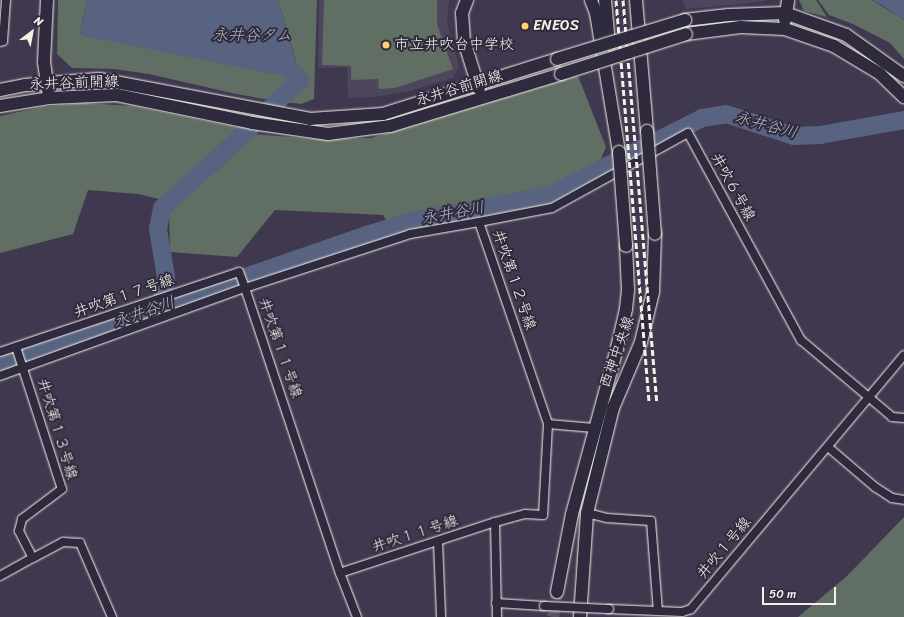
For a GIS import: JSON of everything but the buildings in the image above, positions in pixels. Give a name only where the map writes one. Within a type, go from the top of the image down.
[{"type":"street","points":[[0,42],[4,41],[6,0]]},
{"type":"street","points":[[46,0],[44,62],[50,98]]},
{"type":"street","points":[[467,0],[462,13],[464,41],[482,99]]},
{"type":"street","points":[[591,0],[596,13],[619,152]]},
{"type":"street","name":"西神中央線","points":[[557,592],[572,514],[594,428],[617,348],[626,309],[628,290],[619,152],[605,0]]},
{"type":"street","points":[[785,30],[785,13],[788,0]]},
{"type":"street","name":"西神中央線","points":[[580,617],[587,513],[613,408],[643,335],[653,292],[655,234],[648,131],[636,1]]},
{"type":"street","name":"永井谷前開線","points":[[0,90],[47,83],[99,79],[310,119],[383,114],[477,83],[685,20],[729,15],[785,13],[846,35],[904,76]]},
{"type":"street","name":"永井谷前開線","points":[[0,106],[50,98],[117,95],[252,123],[328,134],[390,126],[482,99],[686,34],[741,27],[785,30],[834,46],[879,74],[904,97]]},
{"type":"street","name":"井吹６号線","points":[[479,222],[552,208],[688,133],[801,340],[892,417],[904,418]]},
{"type":"street","name":"井吹第１２号線","points":[[245,286],[410,234],[479,222],[548,424],[543,515]]},
{"type":"street","name":"井吹第１７号線","points":[[0,352],[239,272],[245,286]]},
{"type":"street","name":"井吹第１１号線","points":[[0,376],[245,286],[340,574]]},
{"type":"street","name":"井吹第１３号線","points":[[16,346],[62,489],[22,519],[19,531],[33,558]]},
{"type":"street","name":"井吹１号線","points":[[496,603],[612,612],[682,612],[691,609],[904,355]]},
{"type":"street","points":[[548,424],[594,428]]},
{"type":"street","points":[[828,447],[875,487],[892,498],[904,500]]},
{"type":"street","points":[[587,513],[608,518],[651,521],[658,611]]},
{"type":"street","name":"井吹１１号線","points":[[340,574],[495,522],[525,514],[543,515]]},
{"type":"street","points":[[495,522],[497,617]]},
{"type":"street","points":[[438,541],[441,617]]},
{"type":"street","points":[[0,576],[63,542],[80,543],[112,617]]},
{"type":"street","points":[[340,574],[356,617]]},
{"type":"shaded area","name":"市立井吹台中学校","points":[[319,0],[449,0],[447,24],[459,66],[453,78],[406,92],[373,97],[348,98],[347,67],[318,68]]},
{"type":"shaded area","points":[[682,0],[764,0],[761,2],[686,9]]},
{"type":"green space","points":[[58,0],[87,0],[80,34],[292,71],[297,65],[278,0],[317,0],[314,99],[301,104],[276,101],[236,94],[149,74],[114,69],[72,68],[57,54]]},
{"type":"green space","name":"市立井吹台中学校","points":[[324,0],[437,0],[437,24],[453,69],[395,88],[379,89],[378,79],[351,80],[351,66],[322,65]]},
{"type":"green space","points":[[799,0],[816,0],[827,17],[804,11]]},
{"type":"green space","points":[[818,0],[872,0],[904,20],[904,59],[890,43],[853,24],[829,15]]},
{"type":"green space","points":[[578,76],[606,147],[601,159],[550,190],[428,212],[387,222],[383,215],[275,210],[237,257],[170,252],[169,208],[253,134],[316,139],[371,138]]},
{"type":"green space","points":[[84,103],[132,106],[240,128],[163,200],[138,194],[88,190],[73,234],[0,253],[0,116],[42,107]]},
{"type":"green space","points":[[904,517],[904,617],[798,617],[847,576]]},
{"type":"water","name":"永井谷タム","points":[[87,0],[278,0],[297,66],[288,77],[80,35]]},
{"type":"water","points":[[872,0],[904,0],[904,20],[880,4]]},
{"type":"waterway","points":[[161,306],[166,277],[158,229],[162,208],[229,148],[300,80],[292,71],[271,56]]},
{"type":"waterway","name":"永井谷川","points":[[0,362],[366,235],[416,220],[549,195],[702,118],[726,114],[794,136],[820,135],[904,120]]},
{"type":"tunnel","points":[[553,617],[557,592]]},
{"type":"railway","points":[[616,0],[649,402]]},
{"type":"railway","points":[[623,0],[657,401]]},
{"type":"place","name":"ENEOS","points":[[525,26]]},
{"type":"place","name":"市立井吹台中学校","points":[[386,45]]}]
